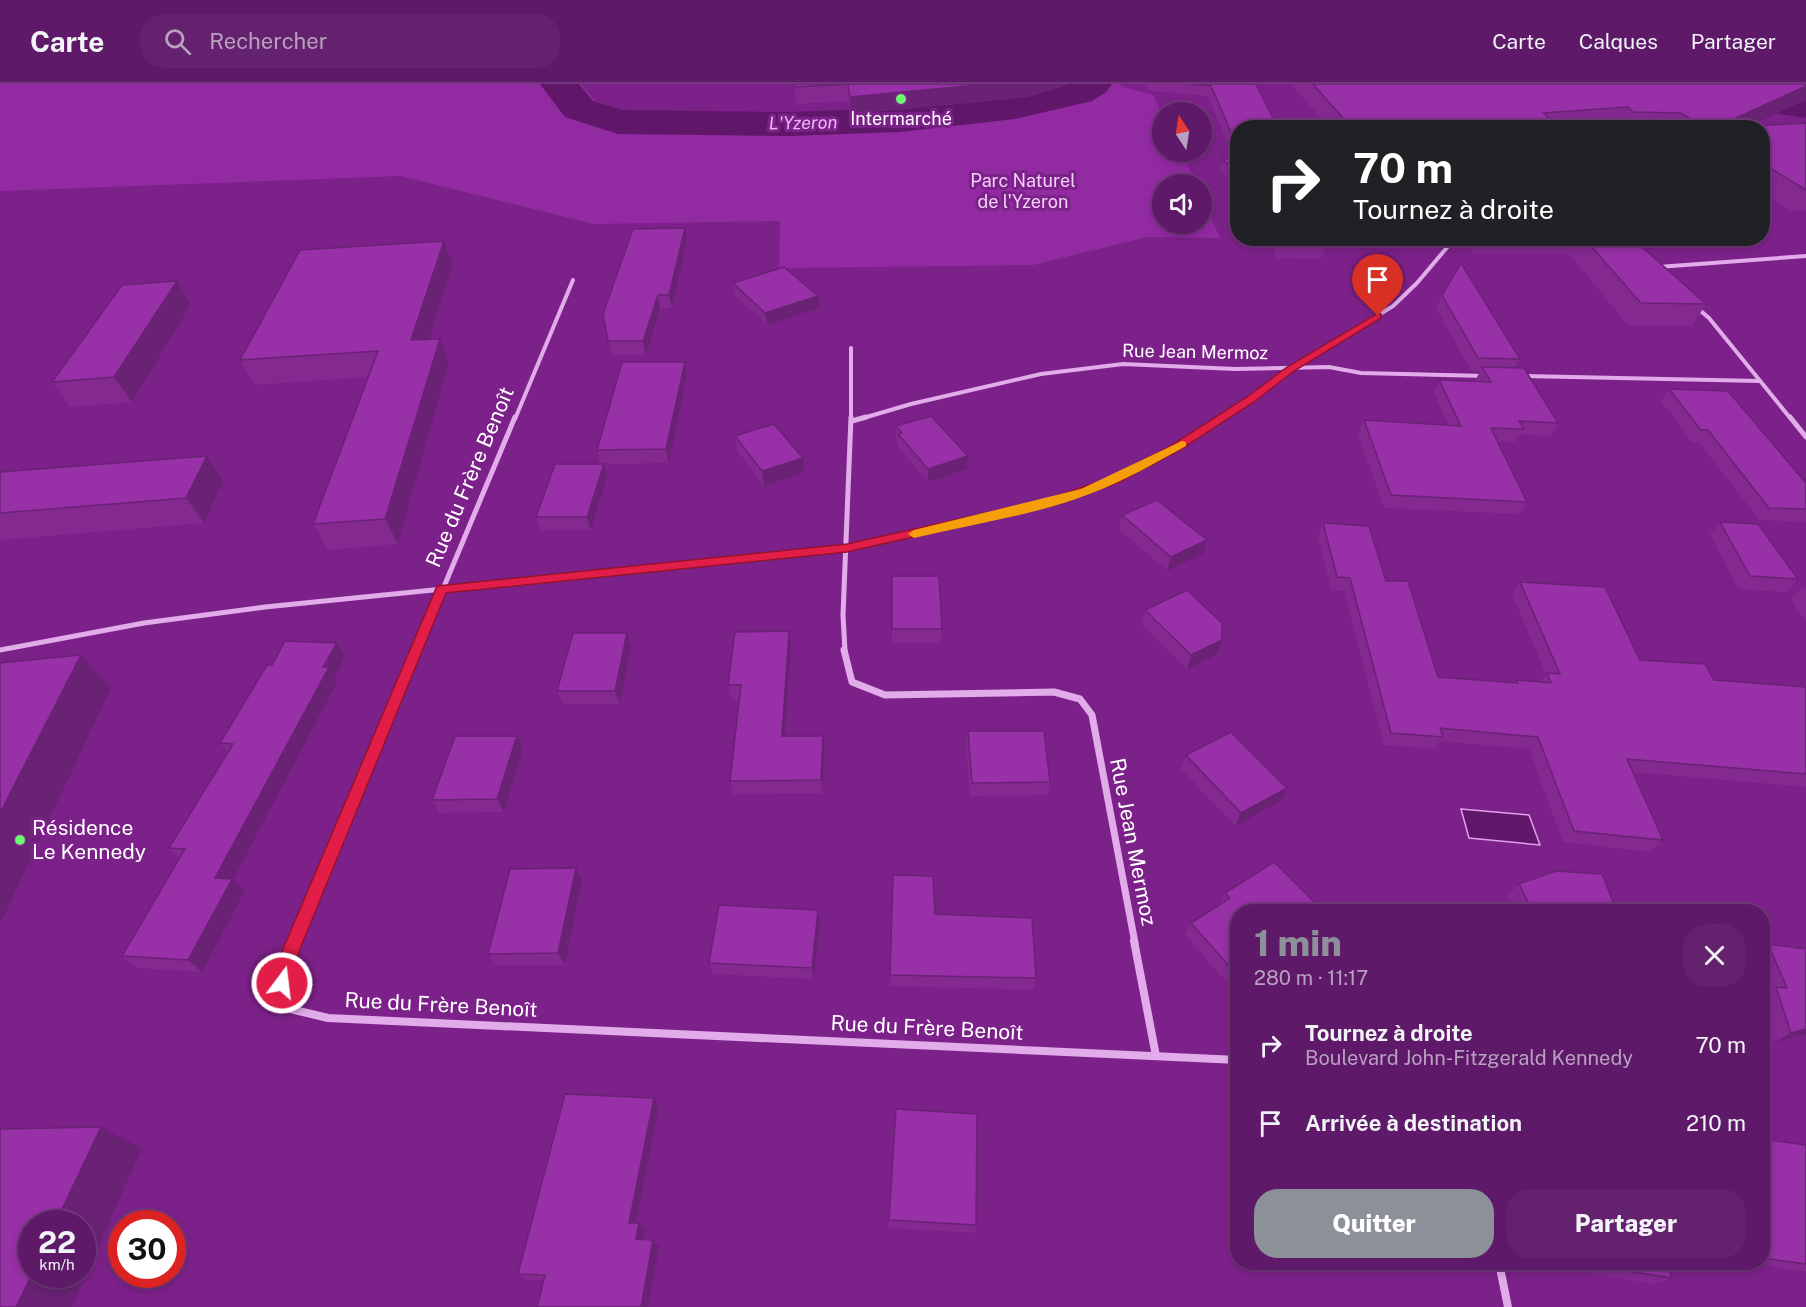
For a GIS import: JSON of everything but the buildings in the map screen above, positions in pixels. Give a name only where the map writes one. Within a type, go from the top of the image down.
[{"type":"street","points":[[0,650],[185,617],[847,548],[1051,502],[1085,492],[1176,448],[1250,400],[1290,369],[1393,306],[1417,283],[1448,246]]},
{"type":"street","points":[[1648,268],[1806,256]]},
{"type":"street","name":"Rue du Frère Benoît","points":[[573,280],[441,589],[292,949],[282,983],[286,1008],[328,1018],[1230,1060]]},
{"type":"street","points":[[1694,305],[1709,318],[1806,437]]},
{"type":"street","name":"Rue Jean Mermoz","points":[[851,348],[852,421],[844,576],[844,661],[852,682],[885,695],[1054,692],[1080,699],[1092,715],[1156,1056]]},
{"type":"street","name":"Rue Jean Mermoz","points":[[852,421],[911,404],[1041,374],[1112,365],[1290,369],[1329,367],[1361,373],[1493,376]]},
{"type":"street","points":[[1517,376],[1760,381]]},
{"type":"street","points":[[1500,1270],[1508,1307]]},
{"type":"green space","name":"Parc Naturel de l'Yzeron","points":[[0,84],[581,84],[599,105],[648,116],[718,113],[851,114],[1028,97],[1067,84],[1122,84],[1120,86],[1153,95],[1156,102],[1152,102],[1152,162],[1186,162],[1192,174],[1152,174],[1152,234],[1212,234],[1212,220],[1220,238],[1147,237],[1033,265],[779,268],[780,221],[594,224],[400,176],[0,191]]},
{"type":"shaded area","points":[[1461,809],[1529,815],[1540,845],[1469,838]]},
{"type":"waterway","name":"L'Yzeron","points":[[559,84],[579,109],[618,122],[789,124],[899,120],[1015,107],[1078,93],[1093,84]]},
{"type":"waterway","name":"L'Yzeron","points":[[1698,84],[1754,100],[1806,106]]},
{"type":"slow traffic","points":[[914,534],[1085,492],[1182,444]]},
{"type":"place","name":"Intermarché","points":[[901,99]]},
{"type":"place","name":"Résidence Le Kennedy","points":[[20,840]]},
{"type":"route","points":[[282,983],[292,949],[441,589],[847,548],[1051,502],[1085,492],[1113,480],[1176,448],[1250,400],[1290,369],[1378,316]]}]
